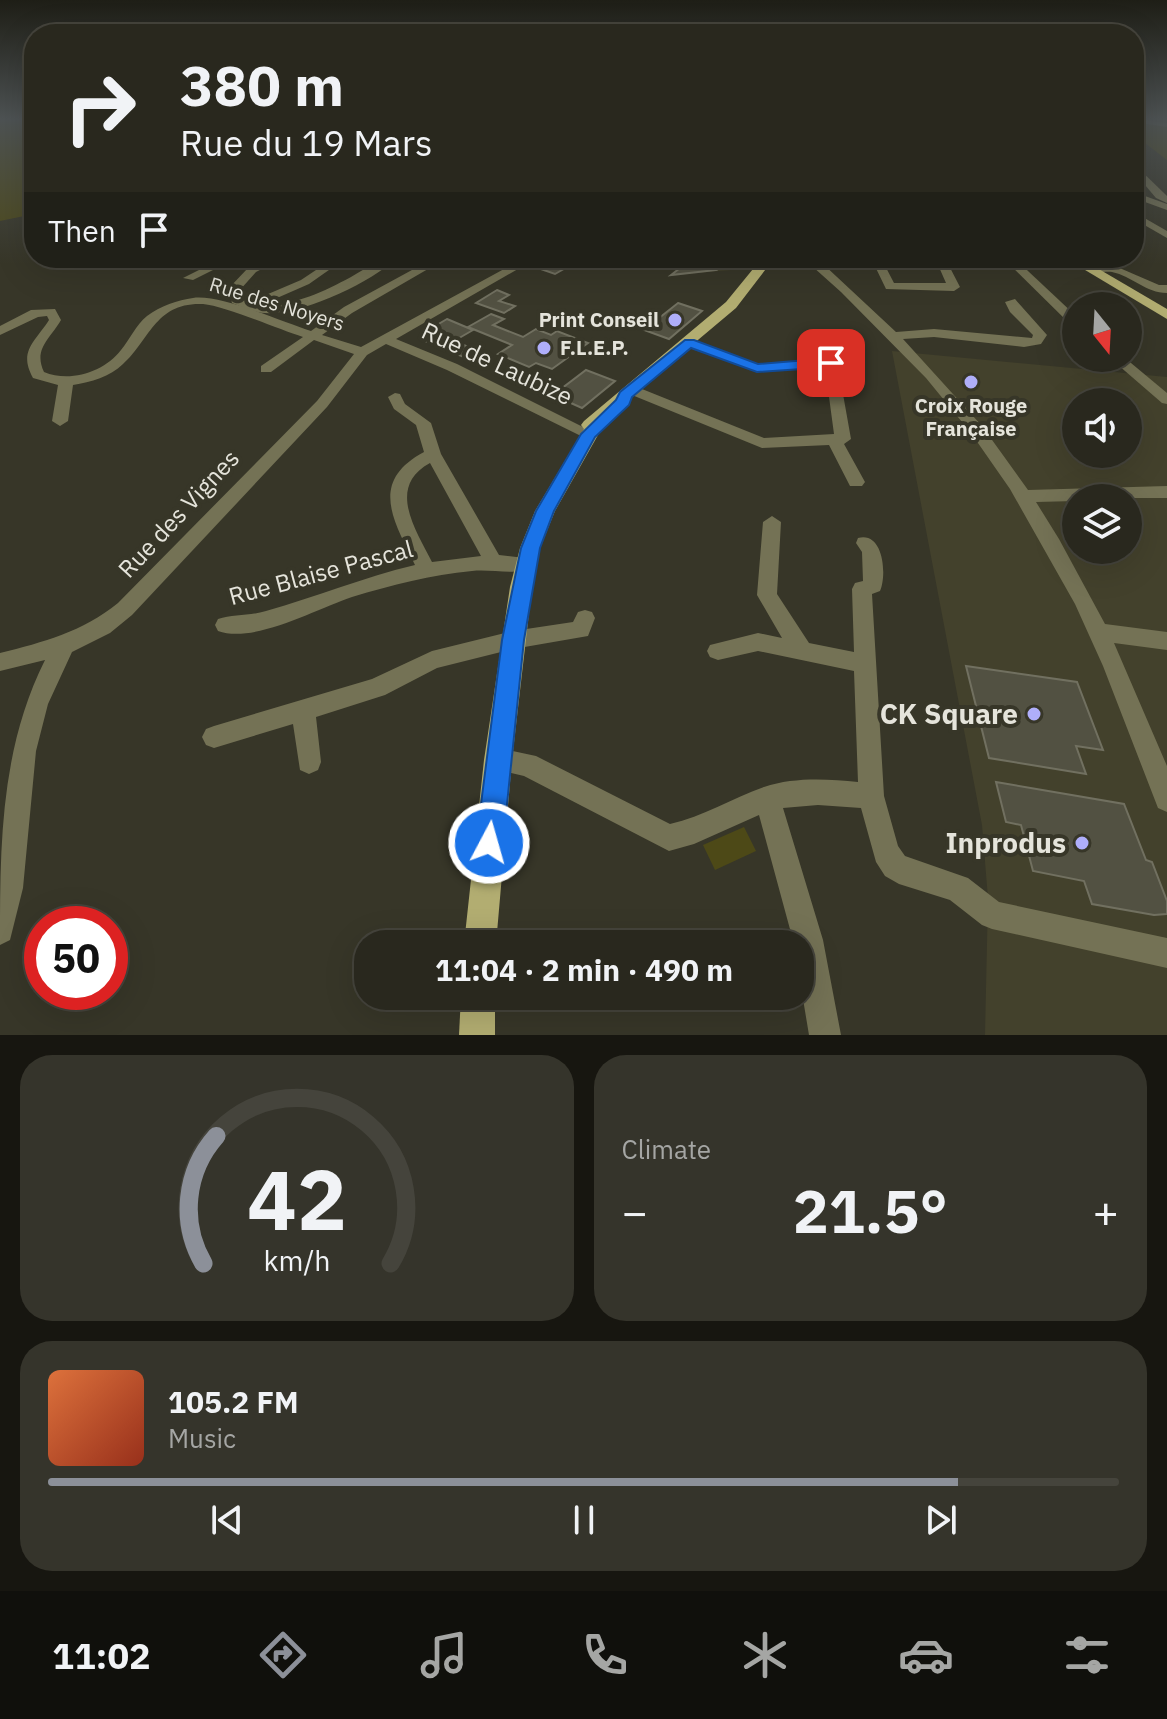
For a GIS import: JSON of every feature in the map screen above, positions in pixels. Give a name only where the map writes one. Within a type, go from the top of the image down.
[{"type":"main road","points":[[481,930],[513,640],[526,564],[545,511],[591,431],[624,402],[628,393],[775,268]]},
{"type":"main road","points":[[1088,268],[1167,315]]},
{"type":"main road","points":[[477,1035],[478,1010]]},
{"type":"street","points":[[1144,179],[1159,196],[1167,200]]},
{"type":"street","points":[[1144,199],[1167,207]]},
{"type":"street","points":[[1144,221],[1167,235]]},
{"type":"street","points":[[1148,223],[1167,227]]},
{"type":"street","points":[[189,278],[210,268]]},
{"type":"street","points":[[256,268],[233,291],[236,300],[253,310],[307,301],[372,268]]},
{"type":"street","points":[[253,310],[326,268]]},
{"type":"street","points":[[266,369],[360,302],[423,268]]},
{"type":"street","points":[[362,352],[514,268]]},
{"type":"street","points":[[814,268],[825,271],[958,402],[1026,496],[1059,550],[1100,632],[1138,720],[1167,799]]},
{"type":"street","points":[[881,268],[890,287],[954,287],[945,268]]},
{"type":"street","points":[[1018,268],[1062,310]]},
{"type":"street","points":[[1095,272],[1120,270],[1157,289],[1167,289]]},
{"type":"street","name":"Rue des Noyers","points":[[66,381],[94,375],[118,362],[157,315],[195,300],[253,310],[362,352]]},
{"type":"street","points":[[894,336],[934,333],[1024,343],[1036,341],[1040,335],[1011,302]]},
{"type":"street","points":[[0,331],[35,313],[51,312],[55,320],[34,346],[33,366],[44,379],[66,381],[60,421]]},
{"type":"street","name":"Rue de Laubize","points":[[385,339],[591,431]]},
{"type":"street","points":[[689,343],[757,368],[854,361]]},
{"type":"street","name":"Rue des Vignes","points":[[0,662],[64,646],[103,627],[154,581],[322,404],[362,352]]},
{"type":"street","points":[[628,393],[762,443],[843,439],[831,363]]},
{"type":"street","points":[[1134,372],[1167,400]]},
{"type":"street","points":[[395,397],[399,406],[423,423],[433,454],[493,561]]},
{"type":"street","points":[[834,439],[856,482]]},
{"type":"street","points":[[427,571],[398,505],[397,486],[405,469],[433,454]]},
{"type":"street","points":[[1026,496],[1167,492]]},
{"type":"street","points":[[772,522],[767,595],[802,651]]},
{"type":"street","points":[[865,543],[871,550],[873,586],[862,589],[871,796],[886,852],[895,866],[909,874],[958,888],[992,915],[1167,953]]},
{"type":"street","name":"Rue Blaise Pascal","points":[[225,625],[244,625],[352,589],[427,571],[493,561],[526,564]]},
{"type":"street","points":[[214,737],[377,688],[432,660],[513,640],[581,630],[585,618]]},
{"type":"street","points":[[758,642],[782,623]]},
{"type":"street","points":[[1100,632],[1167,641]]},
{"type":"street","points":[[718,651],[758,642],[866,664]]},
{"type":"street","points":[[0,930],[13,878],[25,750],[48,673],[64,646]]},
{"type":"street","points":[[303,710],[309,762]]},
{"type":"street","points":[[498,760],[527,764],[669,838],[689,834],[782,795],[871,796]]},
{"type":"street","points":[[767,799],[808,940],[825,1035]]},
{"type":"shaded area","points":[[0,167],[24,167],[24,216],[0,221]]},
{"type":"shaded area","points":[[679,268],[755,268],[683,274]]},
{"type":"shaded area","points":[[892,351],[1062,367],[1062,372],[1114,372],[1167,377],[1167,1035],[985,1035],[988,898],[982,825]]},
{"type":"shaded area","points":[[744,827],[756,851],[715,870],[703,845]]},
{"type":"building","points":[[538,268],[566,268],[555,274]]},
{"type":"building","points":[[680,268],[716,270],[671,275]]},
{"type":"building","points":[[497,290],[509,295],[499,301],[515,306],[504,313],[476,303]]},
{"type":"building","name":"Print Conseil","points":[[678,303],[702,311],[669,339],[644,330]]},
{"type":"building","name":"F.L.E.P.","points":[[491,314],[504,319],[493,325],[523,337],[536,329],[551,335],[557,331],[588,343],[552,369],[536,363],[529,367],[498,354],[512,345],[468,327]]},
{"type":"building","points":[[447,319],[473,330],[454,341],[478,351],[466,358],[425,341],[433,335],[425,332]]},
{"type":"building","points":[[586,370],[615,381],[582,408],[553,395]]},
{"type":"building","name":"CK Square","points":[[966,666],[1077,682],[1103,750],[1076,746],[1086,774],[989,758]]},
{"type":"building","name":"Inprodus","points":[[996,782],[1124,804],[1146,860],[1152,862],[1167,901],[1167,914],[1154,915],[1092,904],[1084,881],[1033,871],[1021,825],[1006,822]]},
{"type":"place","name":"Print Conseil","points":[[675,320]]},
{"type":"place","name":"F.L.E.P.","points":[[544,348]]},
{"type":"place","name":"Croix Rouge Française","points":[[971,382]]},
{"type":"place","name":"CK Square","points":[[1034,714]]},
{"type":"place","name":"Inprodus","points":[[1082,843]]},
{"type":"route","points":[[489,843],[521,587],[530,548],[545,511],[578,449],[593,428],[624,402],[625,395],[689,343],[757,368],[831,363]]}]
